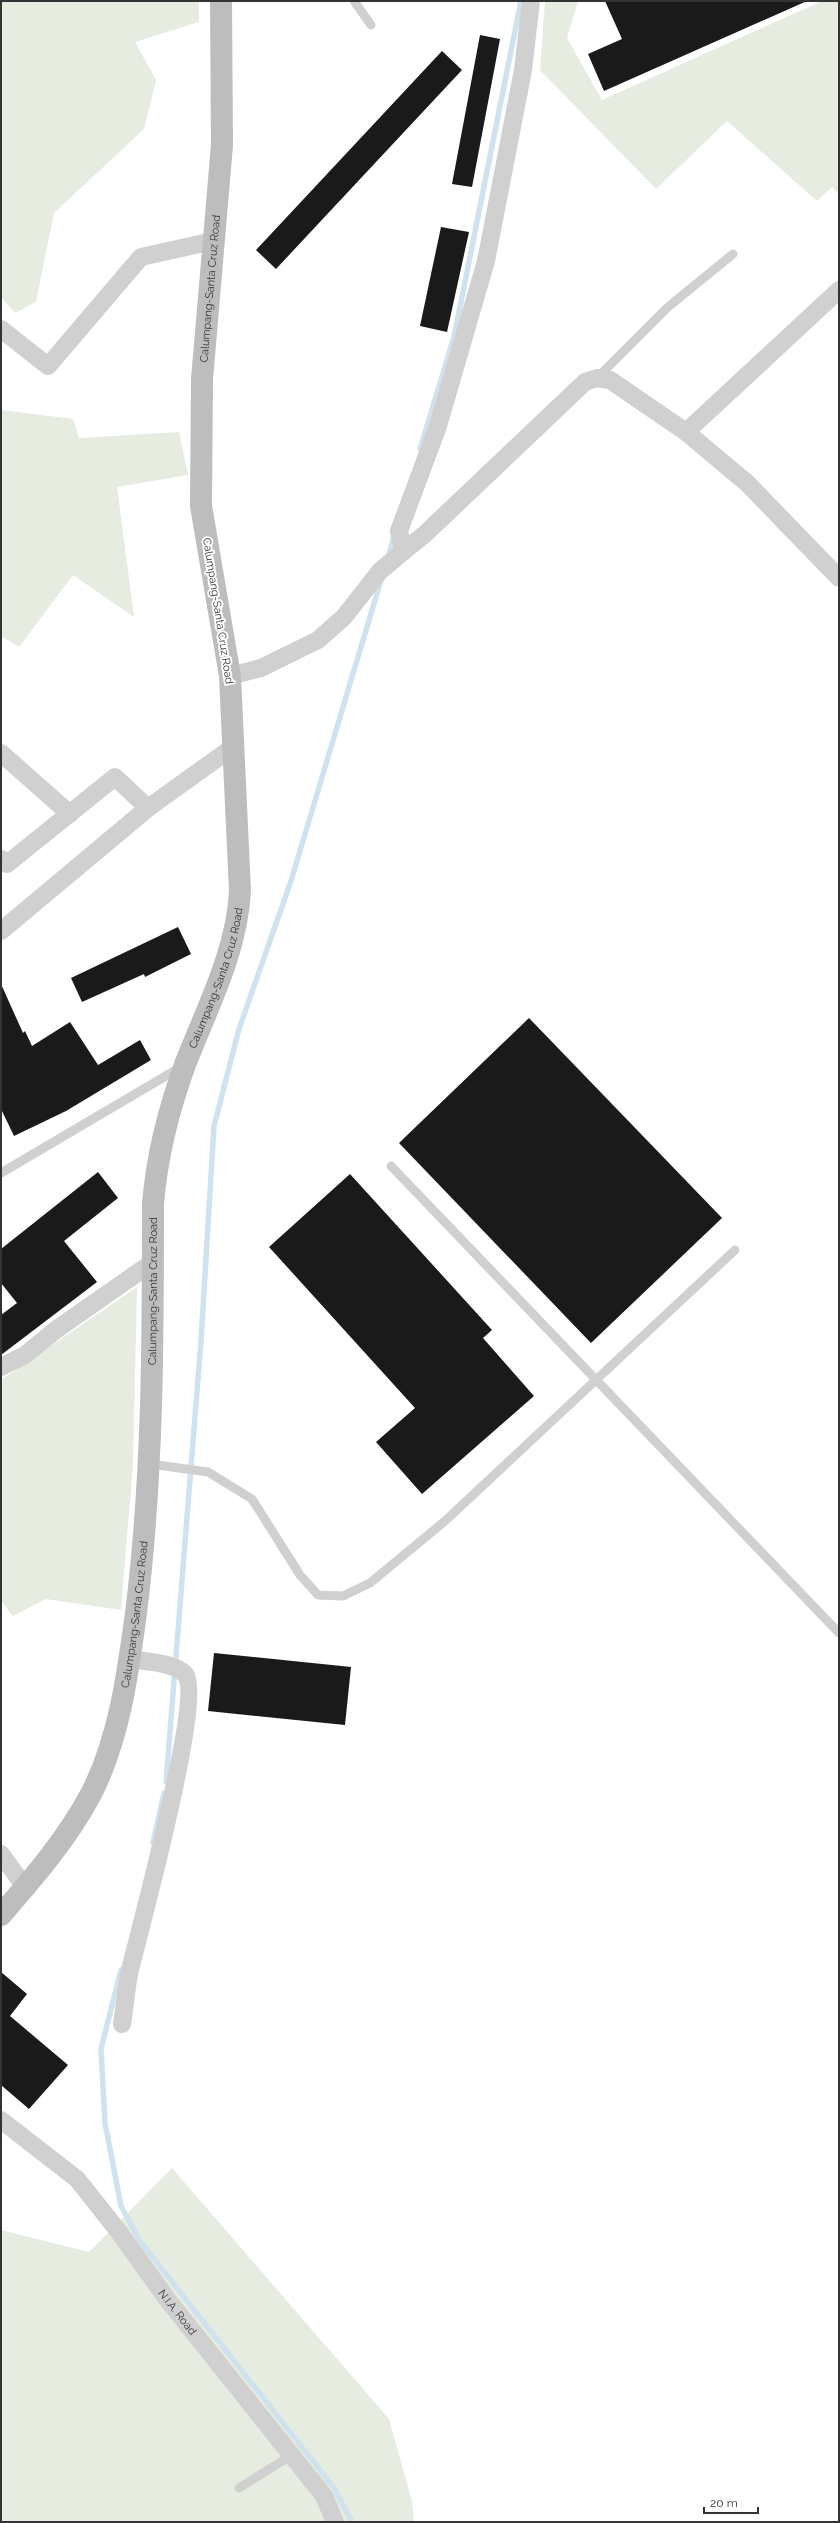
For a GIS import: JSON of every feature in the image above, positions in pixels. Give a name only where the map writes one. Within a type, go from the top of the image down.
[{"type":"main road","name":"Calumpang-Santa Cruz Road","points":[[1,1915],[54,1852],[91,1793],[106,1756],[130,1659],[142,1560],[150,1464],[153,1204],[156,1163],[168,1113],[224,964],[238,916],[240,891],[230,676],[201,506],[202,379],[222,145],[221,1]]},
{"type":"street","points":[[401,553],[399,531],[438,426],[486,260],[523,70],[531,1]]},
{"type":"street","points":[[1,329],[48,366],[141,257],[213,241]]},
{"type":"street","points":[[686,432],[839,290]]},
{"type":"street","points":[[230,676],[261,668],[318,640],[344,617],[380,571],[425,534],[585,382],[597,378],[610,380],[686,432],[747,483],[839,578]]},
{"type":"street","points":[[1,931],[148,808],[233,747]]},
{"type":"street","points":[[1,752],[70,814]]},
{"type":"street","points":[[1,859],[7,864],[115,777],[148,808]]},
{"type":"street","points":[[1,1367],[25,1355],[63,1325],[153,1262]]},
{"type":"street","points":[[122,2024],[130,1972],[168,1824],[186,1716],[188,1684],[178,1670],[130,1659]]},
{"type":"street","points":[[1,1854],[25,1887]]},
{"type":"street","name":"N.I.A. Road","points":[[1,2120],[77,2179],[119,2232],[167,2299],[324,2496],[336,2522]]},
{"type":"lane","points":[[354,1],[371,25]]},
{"type":"lane","points":[[597,378],[668,307],[733,254]]},
{"type":"lane","points":[[1,1173],[186,1063]]},
{"type":"lane","points":[[391,1166],[595,1381],[839,1633]]},
{"type":"lane","points":[[150,1464],[198,1469],[217,1477],[252,1499],[300,1575],[318,1595],[343,1596],[370,1583],[445,1521],[735,1250]]},
{"type":"lane","points":[[240,2488],[292,2455]]},
{"type":"shaded area","points":[[1,1],[199,1],[199,22],[135,42],[156,80],[144,129],[54,213],[36,302],[15,313],[1,297]]},
{"type":"shaded area","points":[[545,1],[578,1],[567,38],[602,100],[822,1],[839,1],[839,195],[832,187],[817,201],[727,121],[656,189],[540,70]]},
{"type":"shaded area","points":[[1,410],[73,419],[79,438],[179,432],[188,475],[117,487],[134,617],[73,575],[19,647],[1,636]]},
{"type":"shaded area","points":[[137,1287],[133,1465],[121,1610],[46,1599],[13,1616],[1,1601],[1,1380]]},
{"type":"shaded area","points":[[172,2168],[389,2419],[412,2501],[414,2522],[1,2522],[1,2230],[89,2252]]},
{"type":"building","points":[[605,1],[807,1],[604,91],[588,54],[622,39]]},
{"type":"building","points":[[480,35],[500,39],[472,187],[452,184]]},
{"type":"building","points":[[442,51],[462,70],[276,269],[256,250]]},
{"type":"building","points":[[441,227],[469,232],[447,332],[420,326]]},
{"type":"building","points":[[178,927],[191,954],[145,977],[144,974],[82,1002],[71,978]]},
{"type":"building","points":[[1,984],[23,1033],[25,1031],[32,1046],[70,1022],[98,1065],[140,1040],[151,1060],[66,1111],[14,1136],[1,1109]]},
{"type":"building","points":[[529,1018],[722,1218],[591,1343],[399,1143]]},
{"type":"building","points":[[98,1172],[118,1198],[64,1241],[97,1282],[1,1355],[1,1315],[17,1303],[1,1283],[1,1249]]},
{"type":"building","points":[[350,1174],[492,1330],[483,1338],[534,1396],[422,1494],[376,1442],[415,1408],[269,1247]]},
{"type":"building","points":[[214,1653],[351,1667],[345,1725],[208,1711]]},
{"type":"building","points":[[1,1972],[27,1994],[10,2016],[68,2065],[29,2109],[1,2085]]},
{"type":"waterway","points":[[420,449],[454,337],[521,1]]},
{"type":"waterway","points":[[388,558],[394,536]]},
{"type":"waterway","points":[[166,1782],[201,1341],[214,1126],[239,1029],[291,881],[381,580]]},
{"type":"waterway","points":[[153,1843],[164,1793]]},
{"type":"waterway","points":[[121,1970],[101,2049],[105,2123],[121,2206],[140,2241],[334,2488],[352,2522]]}]
